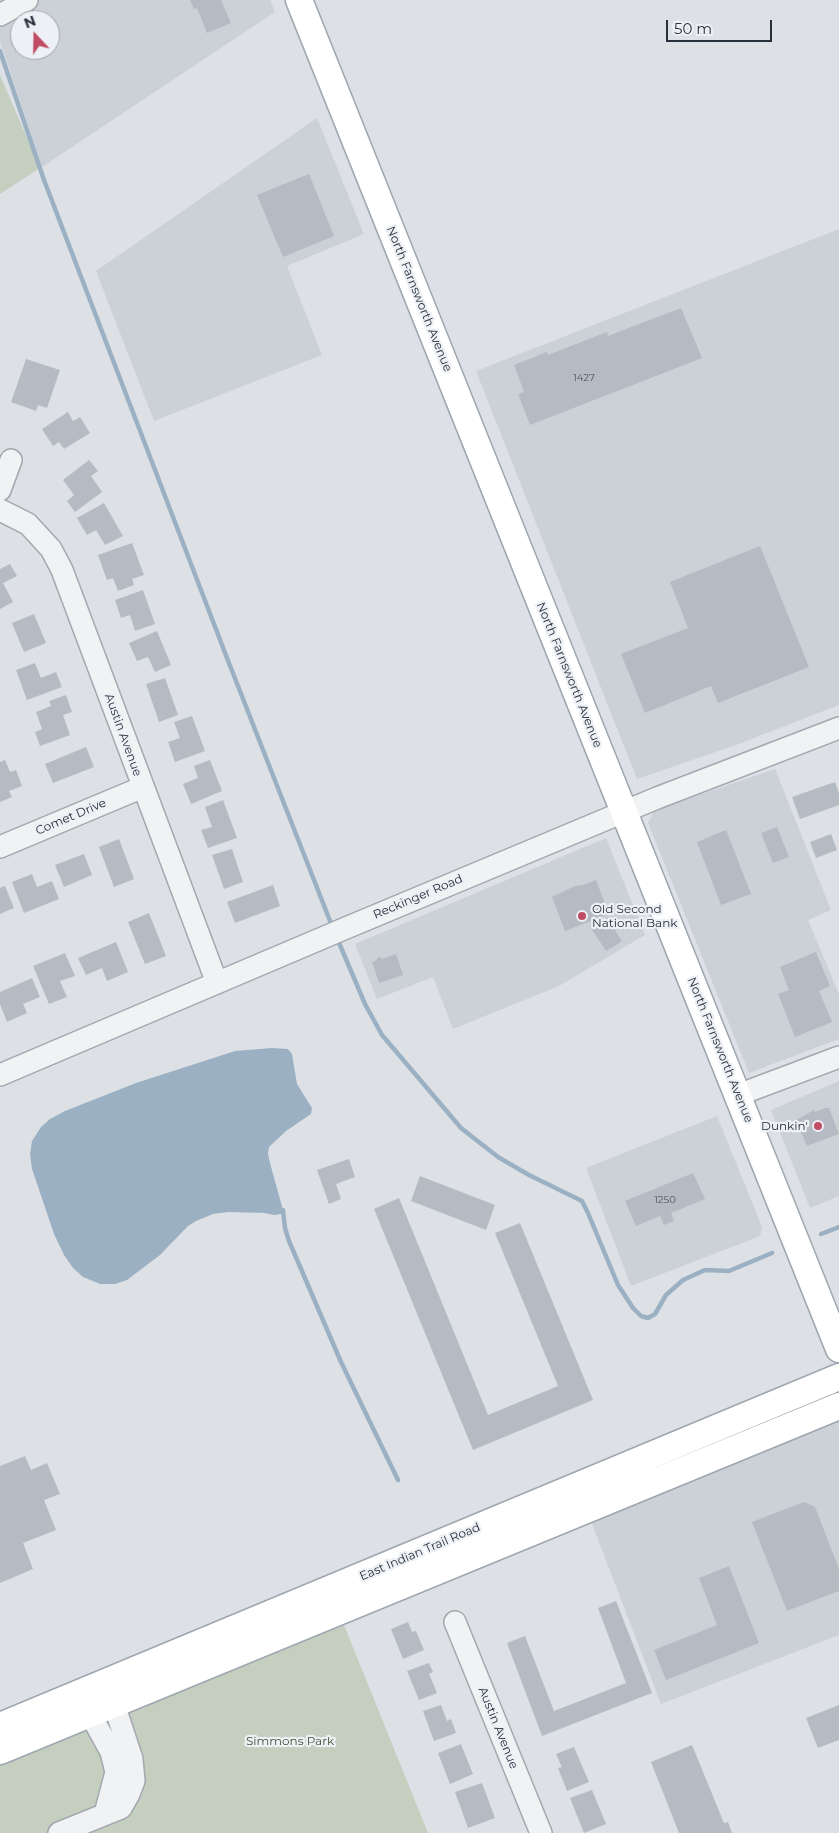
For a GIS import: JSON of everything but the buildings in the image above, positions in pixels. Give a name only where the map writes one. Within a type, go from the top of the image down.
[{"type":"main road","name":"North Farnsworth Avenue","points":[[299,0],[839,1349]]},
{"type":"main road","name":"East Indian Trail Road","points":[[111,1693],[839,1377]]},
{"type":"main road","name":"East Indian Trail Road","points":[[0,1751],[84,1704],[839,1406]]},
{"type":"main road","name":"East Indian Trail Road","points":[[0,1726],[84,1704]]},
{"type":"street","points":[[0,15],[27,0]]},
{"type":"street","points":[[0,490],[11,460]]},
{"type":"street","name":"Austin Avenue","points":[[0,510],[28,524],[51,549],[62,570],[217,983]]},
{"type":"street","name":"Reckinger Road","points":[[0,1075],[318,939],[623,812],[839,728]]},
{"type":"street","name":"Comet Drive","points":[[0,848],[142,787]]},
{"type":"street","points":[[738,1095],[839,1057]]},
{"type":"street","name":"Austin Avenue","points":[[455,1622],[541,1833]]},
{"type":"street","points":[[59,1833],[121,1808],[134,1781],[132,1759],[111,1693]]},
{"type":"street","points":[[84,1704],[111,1752],[116,1772],[105,1814]]},
{"type":"shaded area","points":[[0,0],[270,0],[275,12],[42,167],[0,41]]},
{"type":"shaded area","points":[[317,118],[364,234],[287,266],[322,355],[154,421],[96,271]]},
{"type":"shaded area","points":[[839,229],[839,705],[736,745],[637,779],[476,371]]},
{"type":"shaded area","points":[[775,769],[831,910],[808,920],[839,994],[839,1039],[749,1073],[648,823],[655,810]]},
{"type":"shaded area","points":[[606,838],[645,935],[559,986],[453,1029],[433,977],[377,999],[355,944]]},
{"type":"shaded area","points":[[839,1081],[839,1196],[810,1208],[771,1110]]},
{"type":"shaded area","points":[[717,1116],[762,1227],[760,1236],[631,1286],[586,1168]]},
{"type":"shaded area","points":[[839,1420],[839,1635],[661,1704],[591,1521]]},
{"type":"green space","points":[[0,75],[40,168],[0,194]]},
{"type":"green space","name":"Simmons Park","points":[[342,1620],[428,1833],[0,1833],[0,1759]]},
{"type":"water","points":[[272,1048],[288,1049],[292,1054],[297,1084],[312,1108],[311,1114],[286,1131],[269,1147],[270,1163],[283,1210],[281,1214],[228,1212],[213,1214],[188,1226],[160,1255],[127,1280],[115,1284],[100,1284],[83,1277],[73,1268],[64,1255],[54,1234],[32,1169],[30,1154],[32,1141],[41,1127],[50,1119],[65,1111],[136,1083],[235,1051]]},
{"type":"waterway","points":[[0,51],[44,180],[332,926]]},
{"type":"waterway","points":[[337,938],[365,1004],[382,1035],[461,1128],[498,1157],[529,1175],[582,1201],[618,1285],[633,1308],[641,1316],[648,1318],[655,1314],[666,1295],[683,1280],[705,1270],[729,1271],[772,1253]]},
{"type":"waterway","points":[[283,1210],[289,1241],[341,1362],[398,1480]]},
{"type":"waterway","points":[[821,1234],[839,1227]]},
{"type":"place","name":"Old Second National Bank","points":[[582,916]]},
{"type":"place","name":"Dunkin'","points":[[818,1126]]}]
